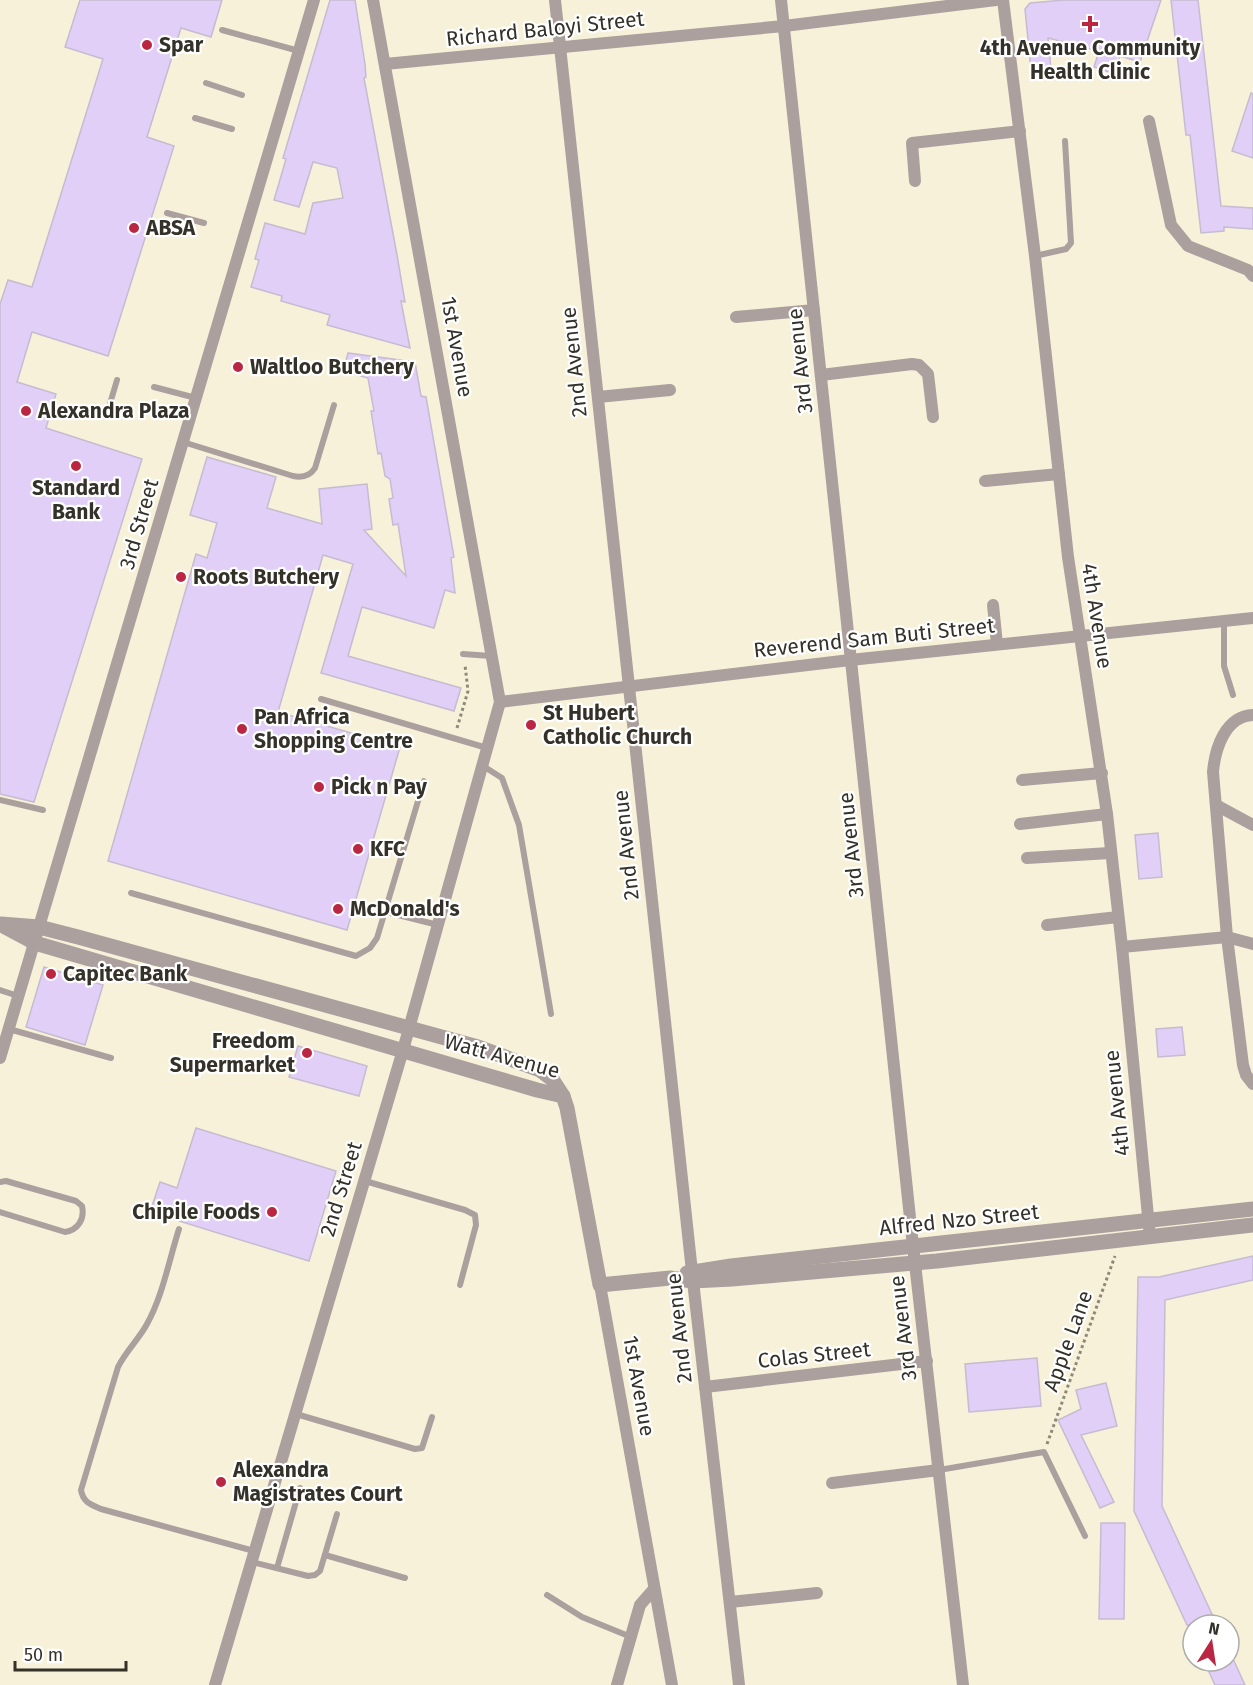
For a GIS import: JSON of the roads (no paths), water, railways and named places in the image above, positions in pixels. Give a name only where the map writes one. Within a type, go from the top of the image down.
[{"type":"street","name":"3rd Street","points":[[0,1058],[5,1033],[19,996],[314,0]]},
{"type":"street","name":"1st Avenue","points":[[373,0],[500,702]]},
{"type":"street","name":"2nd Avenue","points":[[555,0],[692,1276],[739,1685]]},
{"type":"street","name":"3rd Avenue","points":[[781,0],[913,1246],[963,1685]]},
{"type":"street","name":"Richard Baloyi Street","points":[[385,64],[784,26],[996,0]]},
{"type":"street","name":"4th Avenue","points":[[1003,0],[1079,637],[1107,814],[1150,1238]]},
{"type":"street","points":[[1149,121],[1171,225],[1188,246],[1248,270],[1253,276]]},
{"type":"street","points":[[915,181],[912,143],[1020,131]]},
{"type":"street","points":[[736,317],[814,310]]},
{"type":"street","points":[[821,375],[919,365],[927,374],[933,417]]},
{"type":"street","points":[[598,397],[670,390]]},
{"type":"street","points":[[985,481],[1059,474]]},
{"type":"street","points":[[993,605],[997,644]]},
{"type":"street","name":"Reverend Sam Buti Street","points":[[500,702],[850,660],[1253,618]]},
{"type":"street","name":"2nd Street","points":[[215,1685],[403,1050],[500,702]]},
{"type":"street","points":[[1253,715],[1237,719],[1221,738],[1214,764],[1227,937],[1243,1065],[1246,1075],[1253,1084]]},
{"type":"street","points":[[1022,780],[1102,773]]},
{"type":"street","points":[[1216,805],[1253,825]]},
{"type":"street","points":[[1020,824],[1107,814]]},
{"type":"street","points":[[1027,858],[1110,853]]},
{"type":"street","points":[[1047,925],[1118,917]]},
{"type":"street","name":"Watt Avenue","points":[[0,924],[39,927],[409,1027],[526,1063],[552,1079],[563,1096]]},
{"type":"street","name":"Watt Avenue","points":[[0,924],[34,943],[563,1096]]},
{"type":"street","points":[[1122,947],[1227,937],[1253,944]]},
{"type":"street","name":"1st Avenue","points":[[563,1096],[573,1133],[672,1685]]},
{"type":"street","name":"Alfred Nzo Street","points":[[692,1276],[913,1246],[1253,1209]]},
{"type":"street","name":"Alfred Nzo Street","points":[[600,1285],[692,1276],[915,1263],[1253,1225]]},
{"type":"street","name":"Colas Street","points":[[705,1387],[927,1361]]},
{"type":"street","points":[[832,1483],[939,1470]]},
{"type":"street","points":[[617,1685],[640,1605],[654,1589]]},
{"type":"street","points":[[730,1602],[817,1593]]},
{"type":"lane","points":[[222,30],[299,51]]},
{"type":"lane","points":[[206,83],[242,95]]},
{"type":"lane","points":[[195,118],[232,129]]},
{"type":"lane","points":[[1035,256],[1066,249],[1071,243],[1065,141]]},
{"type":"lane","points":[[167,213],[204,223]]},
{"type":"lane","points":[[106,417],[117,380]]},
{"type":"lane","points":[[154,387],[196,398]]},
{"type":"lane","points":[[183,442],[300,477],[312,473],[315,468],[334,405]]},
{"type":"lane","points":[[1224,621],[1224,666],[1233,695]]},
{"type":"lane","points":[[463,654],[491,656]]},
{"type":"lane","points":[[321,699],[488,748]]},
{"type":"lane","points":[[483,766],[502,778],[519,825],[551,1014]]},
{"type":"lane","points":[[131,893],[356,956],[370,948],[377,938],[424,781]]},
{"type":"lane","points":[[0,800],[43,810]]},
{"type":"lane","points":[[386,912],[438,926]]},
{"type":"lane","points":[[0,990],[19,996]]},
{"type":"lane","points":[[5,1033],[111,1058]]},
{"type":"lane","points":[[0,1182],[6,1181],[76,1201],[82,1206],[83,1211],[79,1226],[73,1231],[65,1232],[0,1212]]},
{"type":"lane","points":[[364,1181],[465,1210],[475,1215],[476,1225],[460,1284]]},
{"type":"lane","points":[[178,1229],[147,1326],[124,1355],[118,1367],[81,1490],[82,1498],[100,1509],[253,1556],[277,1568],[308,1576],[320,1571],[337,1514]]},
{"type":"lane","points":[[295,1414],[415,1449],[422,1448],[432,1417]]},
{"type":"lane","points":[[939,1470],[1044,1452],[1085,1536]]},
{"type":"lane","points":[[277,1568],[300,1488]]},
{"type":"lane","points":[[325,1555],[405,1578]]},
{"type":"lane","points":[[547,1595],[582,1617],[631,1637]]},
{"type":"place","name":"4th Avenue Community Health Clinic","points":[[1090,24]]},
{"type":"place","name":"Spar","points":[[147,45]]},
{"type":"place","name":"ABSA","points":[[134,228]]},
{"type":"place","name":"Waltloo Butchery","points":[[238,367]]},
{"type":"place","name":"Alexandra Plaza","points":[[26,411]]},
{"type":"place","name":"Standard Bank","points":[[76,466]]},
{"type":"place","name":"Roots Butchery","points":[[181,577]]},
{"type":"place","name":"St Hubert Catholic Church","points":[[531,725]]},
{"type":"place","name":"Pan Africa Shopping Centre","points":[[242,729]]},
{"type":"place","name":"Pick n Pay","points":[[319,787]]},
{"type":"place","name":"KFC","points":[[358,849]]},
{"type":"place","name":"McDonald's","points":[[338,909]]},
{"type":"place","name":"Capitec Bank","points":[[51,974]]},
{"type":"place","name":"Freedom Supermarket","points":[[307,1053]]},
{"type":"place","name":"Chipile Foods","points":[[272,1212]]},
{"type":"place","name":"Alexandra Magistrates Court","points":[[221,1482]]}]
